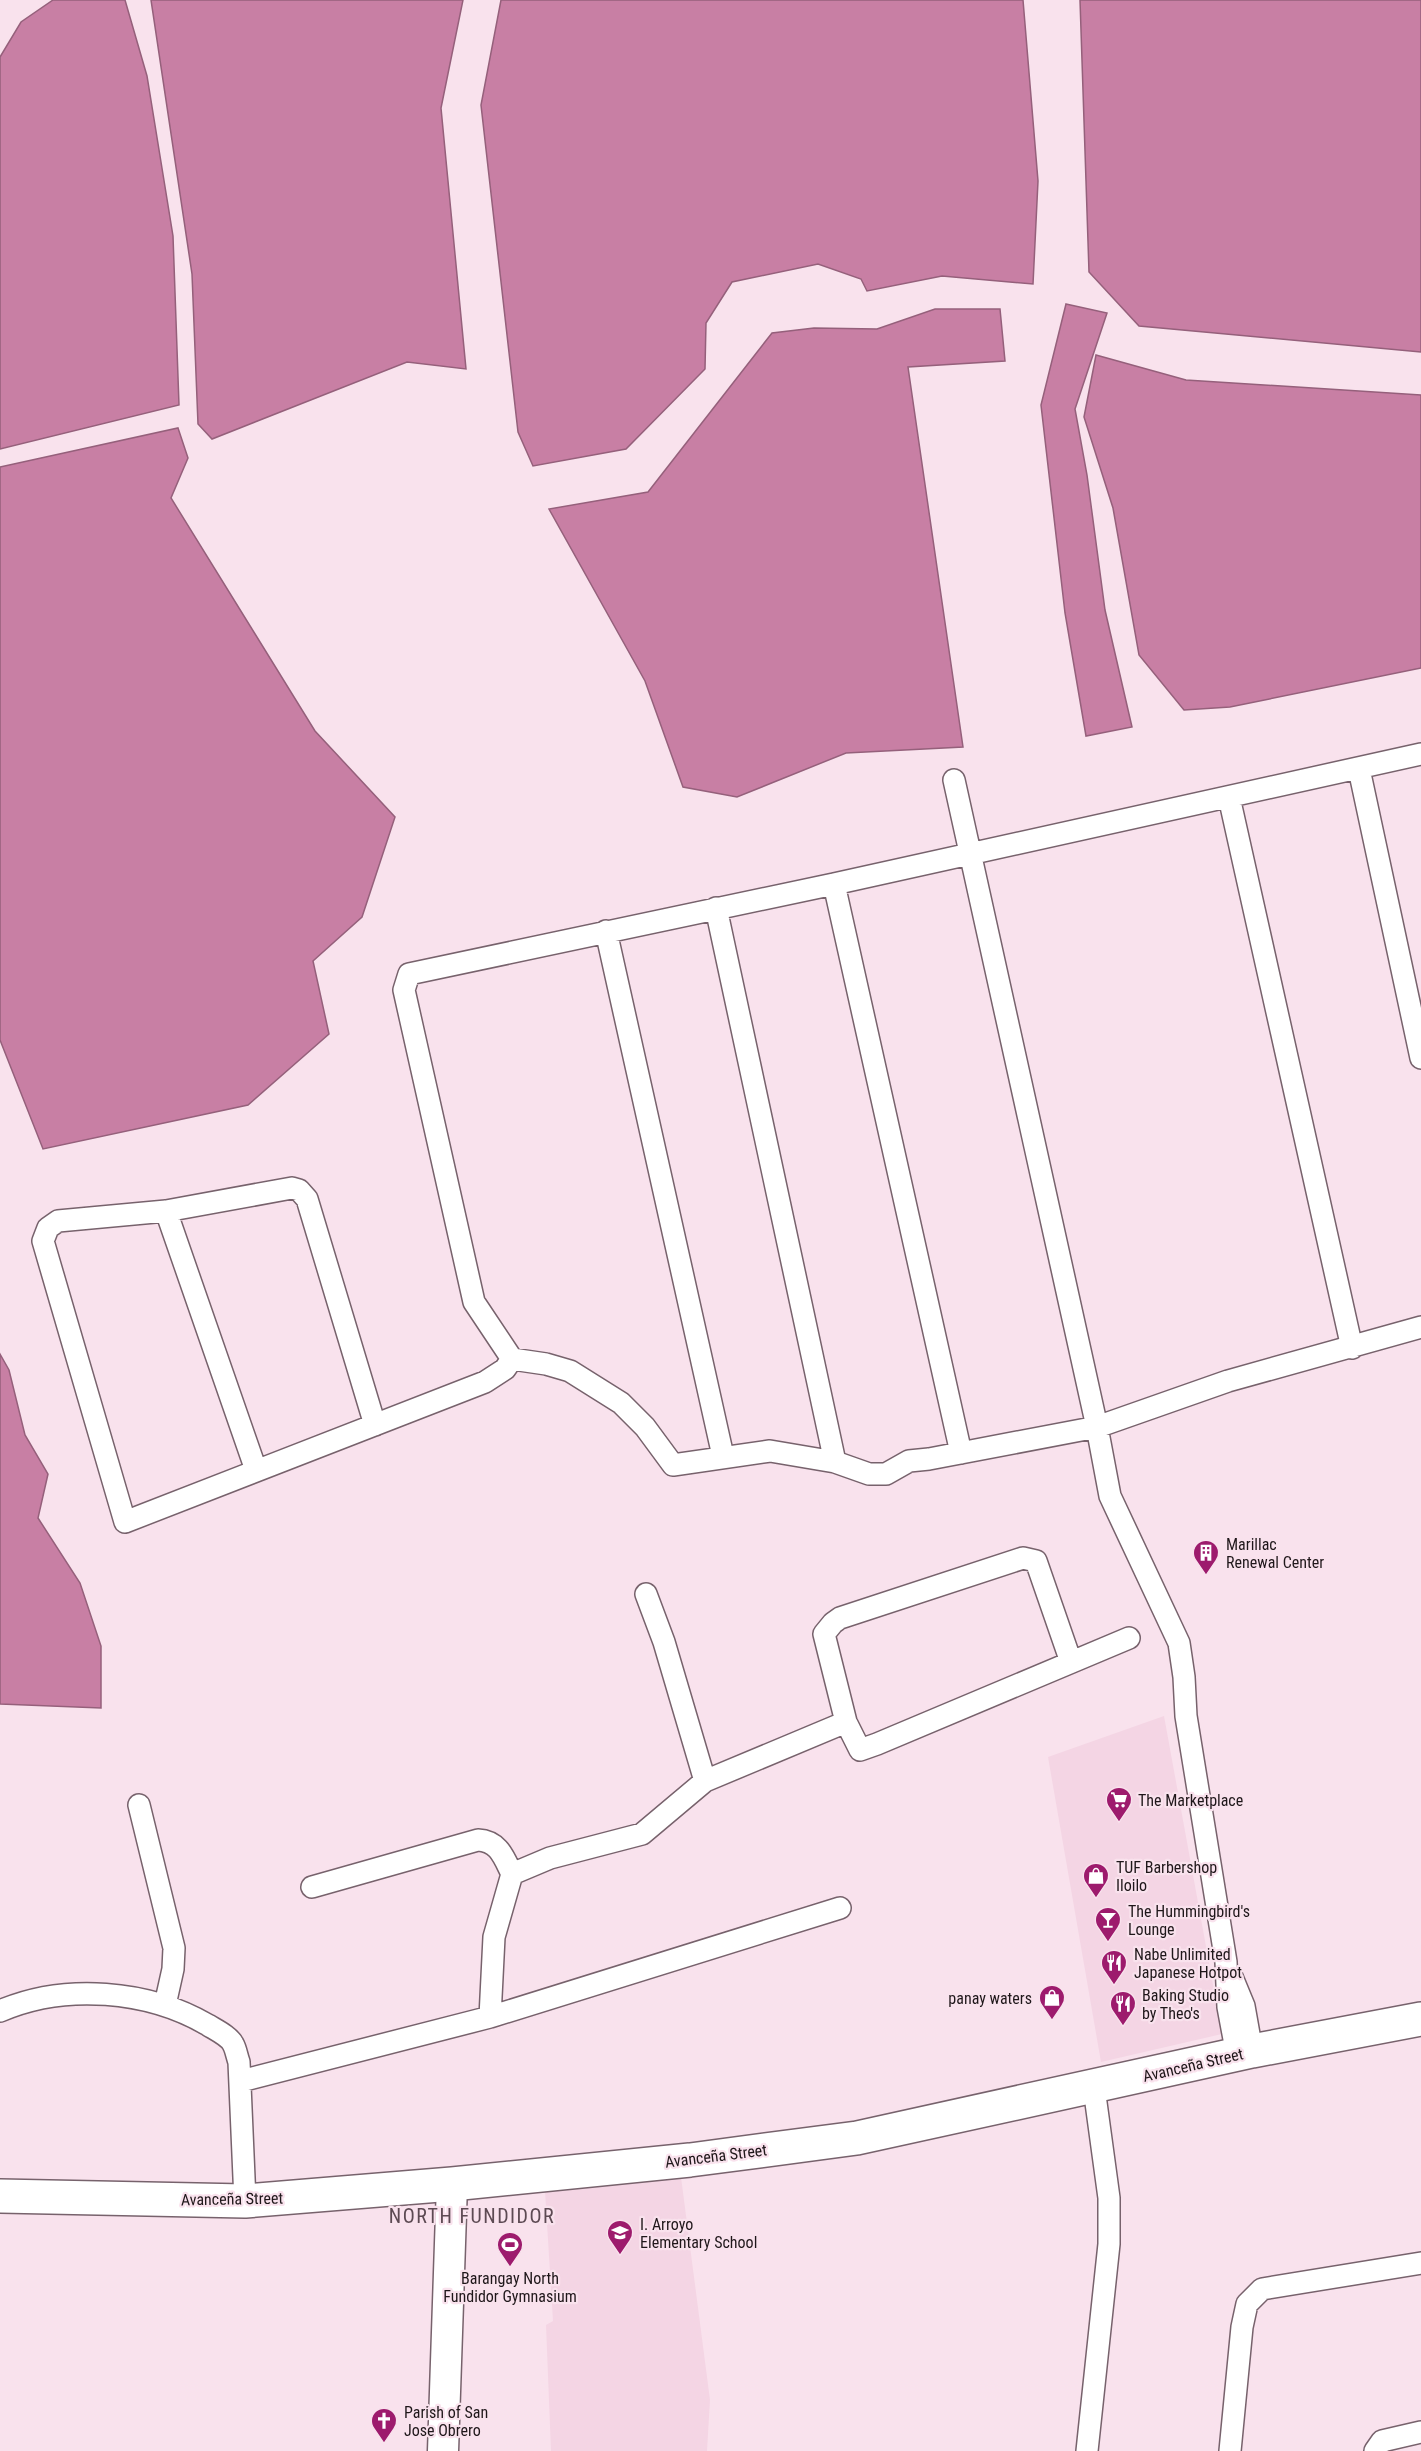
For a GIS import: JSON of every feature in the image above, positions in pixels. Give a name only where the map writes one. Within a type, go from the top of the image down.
[{"type":"main road","name":"Avanceña Street","points":[[0,2196],[245,2201],[452,2184],[690,2160],[857,2138],[1094,2088],[1244,2053],[1421,2019]]},
{"type":"street","points":[[1421,754],[834,884],[409,974],[404,990],[474,1302],[512,1359],[546,1364],[570,1371],[621,1403],[645,1427],[673,1464],[770,1451],[835,1462],[869,1474],[886,1474],[909,1461],[961,1454],[1097,1427],[1228,1381],[1421,1327]]},
{"type":"street","points":[[1359,769],[1421,1058]]},
{"type":"street","points":[[954,780],[1097,1427],[1110,1496],[1179,1643],[1186,1716],[1226,1962],[1244,2006],[1244,2053]]},
{"type":"street","points":[[1229,797],[1352,1348]]},
{"type":"street","points":[[834,884],[961,1454]]},
{"type":"street","points":[[716,908],[835,1462]]},
{"type":"street","points":[[606,931],[723,1456]]},
{"type":"street","points":[[375,1425],[304,1193],[292,1188],[166,1211],[58,1221],[48,1228],[43,1241],[125,1522],[256,1470],[375,1425],[485,1382],[506,1369],[512,1359]]},
{"type":"street","points":[[166,1211],[256,1470]]},
{"type":"street","points":[[1071,1662],[1035,1561],[1023,1558],[840,1618],[824,1634],[846,1722],[860,1750],[1129,1638]]},
{"type":"street","points":[[646,1594],[664,1642],[705,1781]]},
{"type":"street","points":[[512,1874],[550,1858],[642,1834],[705,1781],[846,1722]]},
{"type":"street","points":[[139,1805],[174,1948],[165,2005]]},
{"type":"street","points":[[312,1887],[478,1840],[486,1840],[498,1846],[512,1874],[494,1937],[490,2017]]},
{"type":"street","points":[[241,2080],[490,2017],[840,1908]]},
{"type":"street","points":[[0,2011],[17,2003],[67,1995],[110,1994],[165,2005],[196,2018],[233,2043],[241,2080],[245,2201]]},
{"type":"street","points":[[1087,2451],[1109,2244],[1109,2198],[1094,2088]]},
{"type":"street","points":[[443,2451],[452,2184]]},
{"type":"street","points":[[1230,2451],[1242,2327],[1247,2304],[1262,2289],[1421,2263]]},
{"type":"street","points":[[1375,2451],[1382,2441],[1421,2432]]},
{"type":"shaded area","points":[[53,0],[125,0],[147,76],[173,236],[179,405],[0,449],[0,57],[21,22]]},
{"type":"shaded area","points":[[151,0],[463,0],[441,108],[466,369],[407,362],[212,439],[198,424],[192,274]]},
{"type":"shaded area","points":[[501,0],[1023,0],[1038,181],[1033,284],[942,276],[867,291],[861,279],[818,264],[732,282],[706,323],[705,369],[626,449],[533,466],[518,432],[481,105]]},
{"type":"shaded area","points":[[1080,0],[1421,0],[1421,352],[1139,326],[1089,272]]},
{"type":"shaded area","points":[[1066,304],[1107,313],[1075,409],[1087,475],[1105,610],[1132,727],[1086,736],[1065,613],[1041,405]]},
{"type":"shaded area","points":[[935,309],[1000,309],[1005,361],[908,367],[963,747],[846,753],[737,797],[683,787],[645,681],[549,509],[648,492],[772,333],[814,328],[877,329]]},
{"type":"shaded area","points":[[1096,355],[1186,380],[1421,395],[1421,668],[1230,707],[1184,710],[1139,655],[1113,508],[1084,417]]},
{"type":"shaded area","points":[[178,428],[188,458],[171,498],[315,731],[395,817],[362,917],[313,961],[329,1034],[248,1105],[43,1149],[0,1040],[0,467]]},
{"type":"shaded area","points":[[0,1354],[9,1370],[25,1435],[48,1474],[38,1518],[80,1583],[101,1646],[101,1708],[0,1704]]},
{"type":"shaded area","points":[[1164,1716],[1222,2034],[1101,2062],[1048,1757]]},
{"type":"shaded area","name":"I. Arroyo Elementary School","points":[[681,2177],[710,2400],[707,2451],[551,2451],[546,2325],[553,2321],[545,2191]]},
{"type":"place","name":"Marillac Renewal Center","points":[[1206,1576]]},
{"type":"place","name":"The Marketplace","points":[[1119,1823]]},
{"type":"place","name":"TUF Barbershop Iloilo","points":[[1096,1899]]},
{"type":"place","name":"The Hummingbird's Lounge","points":[[1108,1943]]},
{"type":"place","name":"Nabe Unlimited Japanese Hotpot","points":[[1114,1986]]},
{"type":"place","name":"panay waters","points":[[1052,2021]]},
{"type":"place","name":"Baking Studio by Theo's","points":[[1123,2027]]},
{"type":"place","name":"I. Arroyo Elementary School","points":[[620,2256]]},
{"type":"place","name":"Barangay North Fundidor Gymnasium","points":[[510,2268]]},
{"type":"place","name":"Parish of San Jose Obrero","points":[[384,2444]]},
{"type":"district","name":"NORTH FUNDIDOR","points":[[472,2216]]}]
